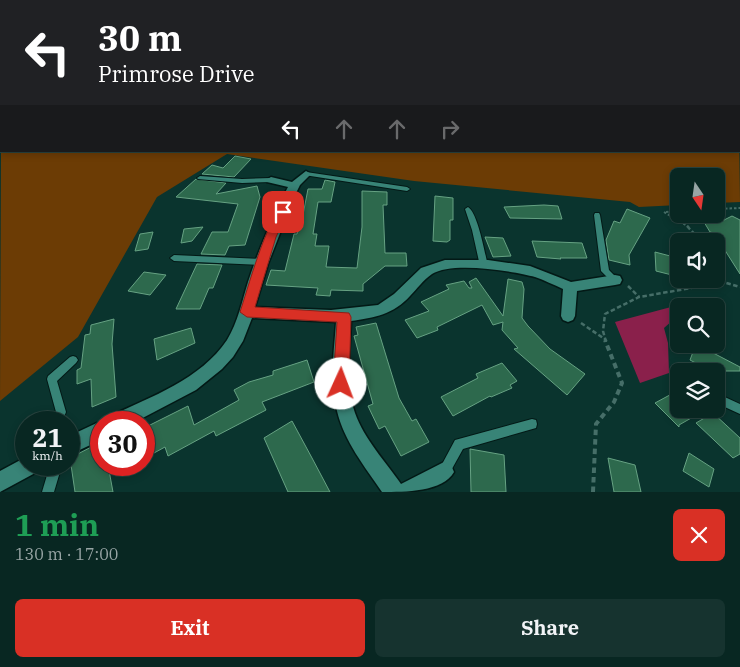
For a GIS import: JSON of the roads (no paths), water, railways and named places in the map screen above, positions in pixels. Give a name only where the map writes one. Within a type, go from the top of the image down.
[{"type":"street","points":[[137,411],[190,384],[213,367],[228,351],[247,312],[270,237],[290,197],[293,185],[306,174]]},
{"type":"street","points":[[271,180],[293,185]]},
{"type":"street","points":[[247,312],[344,317],[383,309],[398,299],[432,267],[456,264],[524,270],[552,278],[570,287],[615,280]]},
{"type":"street","points":[[568,316],[570,287]]},
{"type":"street","points":[[344,317],[341,384],[347,414],[365,447],[394,492]]},
{"type":"street","points":[[407,492],[444,472]]},
{"type":"street","points":[[0,482],[15,474]]},
{"type":"lane","points":[[306,174],[407,189]]},
{"type":"lane","points":[[200,178],[242,181],[271,180]]},
{"type":"lane","points":[[468,210],[476,230],[484,266]]},
{"type":"lane","points":[[597,215],[605,271],[615,280]]},
{"type":"lane","points":[[174,258],[262,262]]},
{"type":"lane","points":[[61,411],[52,379],[73,360]]},
{"type":"lane","points":[[725,402],[740,409]]},
{"type":"lane","points":[[444,472],[459,444],[532,424]]},
{"type":"lane","points":[[48,492],[53,476]]}]
